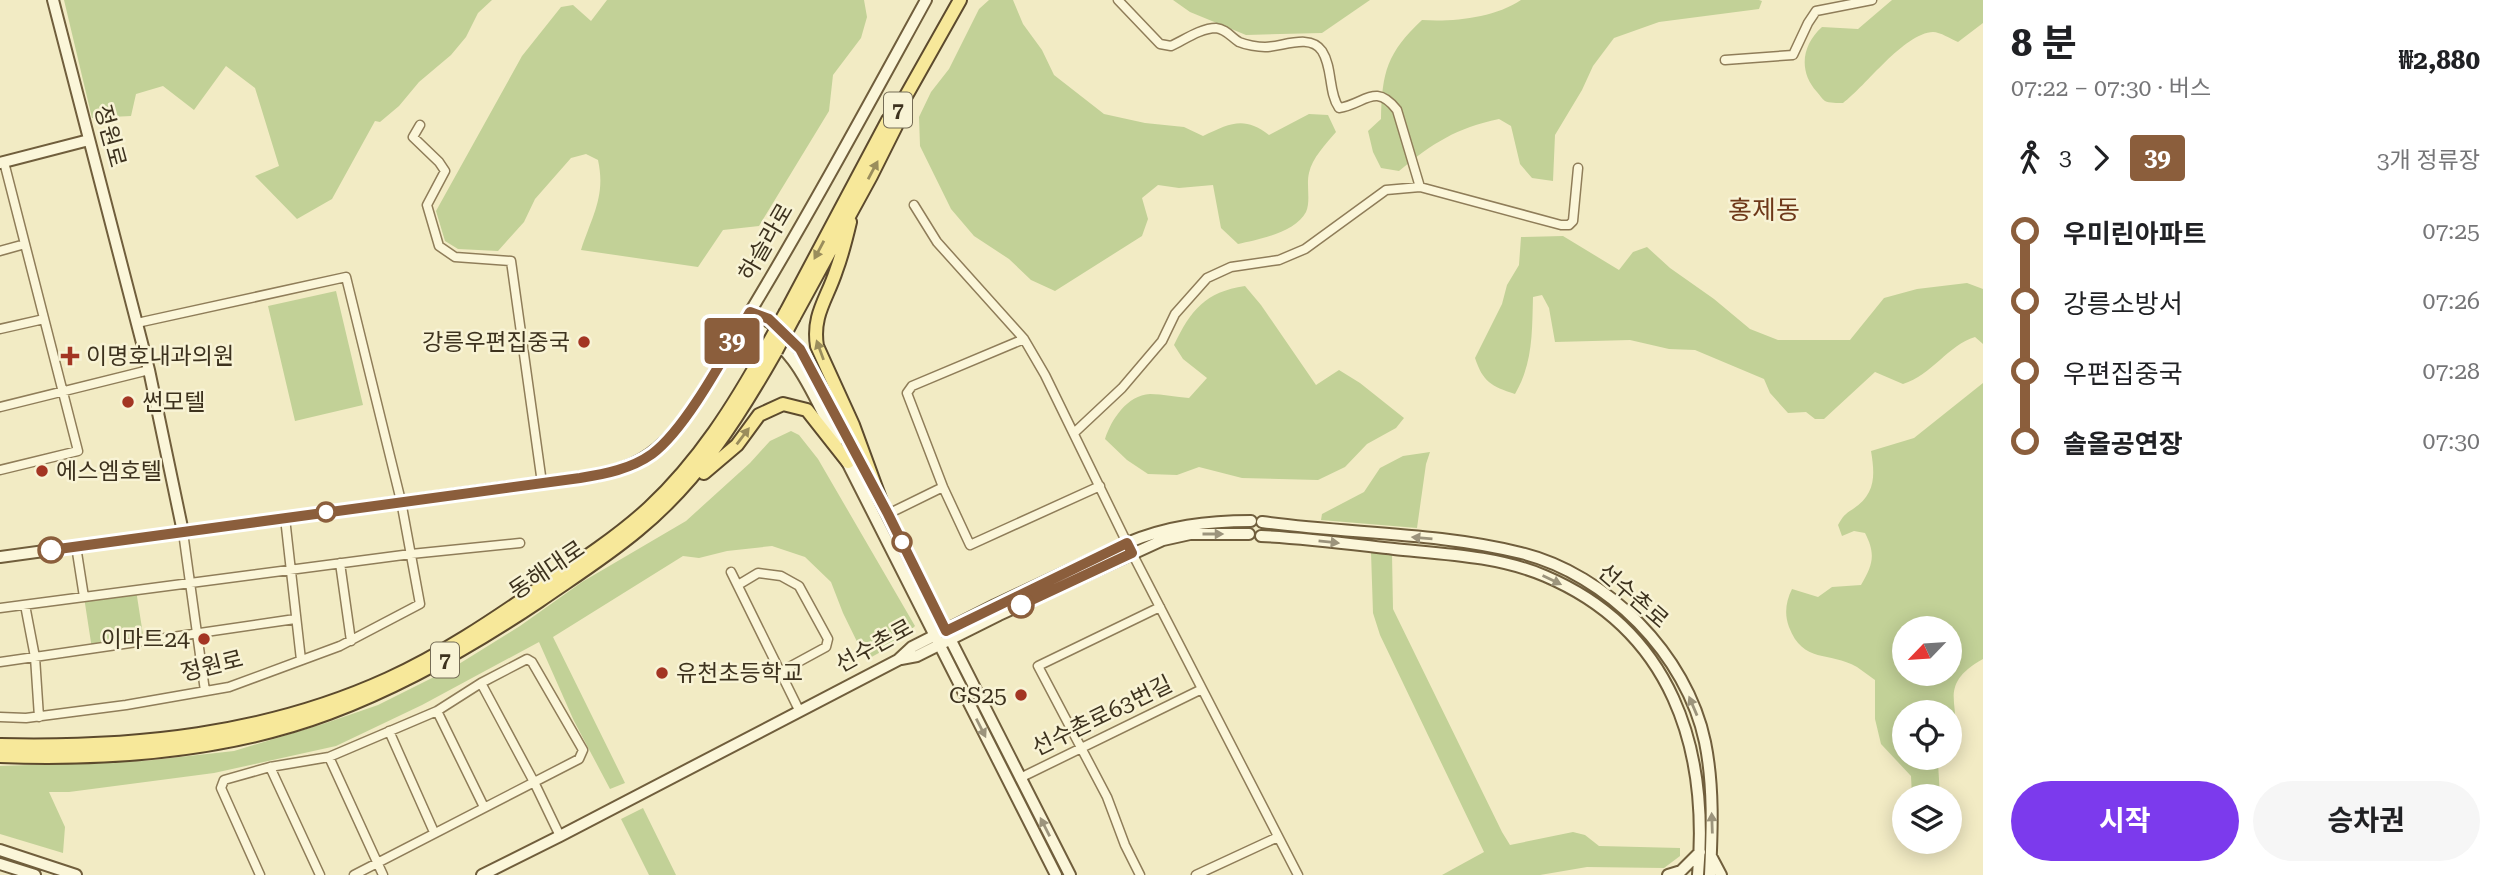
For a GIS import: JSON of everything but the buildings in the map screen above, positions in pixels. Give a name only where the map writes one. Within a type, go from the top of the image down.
[{"type":"main road","name":"동해대로","points":[[790,315],[888,120],[898,110],[960,0]]},
{"type":"main road","name":"동해대로","points":[[0,756],[129,754],[220,743],[329,713],[426,670],[504,624],[638,531],[674,497],[733,425],[771,349],[896,126],[898,110]]},
{"type":"main road","points":[[857,199],[836,273],[819,312],[815,334],[817,346],[853,425],[885,509]]},
{"type":"main road","name":"동해대로","points":[[0,745],[69,746],[209,734],[293,714],[335,700],[427,660],[497,617],[593,551],[647,509],[706,445],[771,349]]},
{"type":"main road","points":[[674,497],[737,445],[759,415],[783,404],[807,410],[848,462]]},
{"type":"street","name":"정원로","points":[[53,0],[149,370],[183,532]]},
{"type":"street","name":"하슬라로","points":[[0,557],[542,483],[619,470],[652,454],[680,425],[747,317],[926,0]]},
{"type":"street","points":[[1118,0],[1160,44],[1171,46],[1204,30],[1217,28],[1242,44],[1266,47],[1307,42],[1314,45],[1322,51],[1339,108],[1380,95],[1389,100],[1397,110],[1420,187]]},
{"type":"street","points":[[1725,61],[1793,55],[1816,11],[1872,0]]},
{"type":"street","points":[[420,125],[413,137],[439,162],[445,172],[427,205],[439,246],[455,257],[511,261],[542,483]]},
{"type":"street","points":[[0,470],[78,451],[2,162],[89,140]]},
{"type":"street","points":[[1074,433],[1122,388],[1162,341],[1175,314],[1207,278],[1231,267],[1279,260],[1293,255],[1386,190],[1420,187],[1569,225],[1573,221],[1578,168]]},
{"type":"street","points":[[914,205],[937,242],[1024,339],[1074,433],[1129,548]]},
{"type":"street","points":[[0,251],[25,244]]},
{"type":"street","points":[[137,323],[346,277],[401,501],[411,554]]},
{"type":"street","name":"선수촌로","points":[[747,317],[781,345],[793,359],[943,638]]},
{"type":"street","name":"선수촌로","points":[[747,317],[769,319],[800,349],[885,509],[943,638]]},
{"type":"street","points":[[0,329],[44,319]]},
{"type":"street","points":[[1024,339],[912,386],[907,393],[943,487],[970,545],[1100,486]]},
{"type":"street","points":[[0,407],[149,370]]},
{"type":"street","points":[[885,509],[943,487]]},
{"type":"street","points":[[285,518],[301,660]]},
{"type":"street","points":[[1256,522],[1265,529],[1261,536],[1254,537],[1249,534],[1247,527],[1256,522]]},
{"type":"street","name":"선수촌로","points":[[482,875],[799,710],[898,660],[917,656],[943,638],[1129,548],[1149,534],[1196,523],[1256,522],[1470,543],[1523,553],[1579,577],[1608,596],[1655,641],[1671,663],[1686,692],[1704,741],[1709,772],[1712,831],[1698,875]]},
{"type":"street","points":[[183,532],[205,691]]},
{"type":"street","name":"선수촌로","points":[[1129,548],[1190,534],[1249,534]]},
{"type":"street","name":"선수촌로","points":[[1261,536],[1468,556],[1519,567],[1545,576],[1572,589],[1599,607],[1624,629],[1652,660],[1674,698],[1691,744],[1701,832],[1710,875]]},
{"type":"street","points":[[0,608],[411,554],[520,543]]},
{"type":"street","points":[[76,546],[84,597]]},
{"type":"street","name":"선수촌로63번길","points":[[1129,548],[1298,875]]},
{"type":"street","name":"정원로","points":[[0,717],[39,717],[229,687],[351,641],[420,604],[411,554]]},
{"type":"street","points":[[340,564],[351,641]]},
{"type":"street","points":[[730,572],[799,710]]},
{"type":"street","name":"선수촌로","points":[[738,585],[758,573],[781,576],[799,586],[828,639],[826,647],[780,672]]},
{"type":"street","points":[[25,605],[35,657],[39,717]]},
{"type":"street","points":[[1140,875],[1125,845],[1107,797],[1038,666],[1160,607]]},
{"type":"street","name":"정원로","points":[[0,662],[295,619]]},
{"type":"street","points":[[1624,629],[1634,619]]},
{"type":"street","points":[[943,638],[1070,875]]},
{"type":"street","points":[[943,638],[1009,783],[1056,875]]},
{"type":"street","points":[[260,875],[221,788],[224,780],[270,767],[328,757],[437,711],[481,683],[527,659],[532,662],[583,750],[579,759],[354,875]]},
{"type":"street","points":[[481,683],[560,836]]},
{"type":"street","name":"선수촌로63번길","points":[[1020,778],[1202,689]]},
{"type":"street","points":[[437,711],[484,807]]},
{"type":"street","points":[[389,731],[434,832]]},
{"type":"street","points":[[328,757],[383,875]]},
{"type":"street","points":[[270,767],[320,875]]},
{"type":"street","points":[[1696,774],[1709,772]]},
{"type":"street","points":[[1009,783],[1020,778]]},
{"type":"street","points":[[1196,875],[1278,837]]},
{"type":"street","points":[[0,850],[76,875]]},
{"type":"street","points":[[1668,875],[1681,871],[1706,854],[1721,875]]},
{"type":"street","points":[[0,864],[35,875]]},
{"type":"green space","points":[[64,0],[492,0],[478,13],[466,37],[451,55],[419,82],[399,106],[380,122],[375,121],[332,199],[297,219],[255,176],[279,166],[255,88],[226,66],[194,110],[163,86],[136,94],[131,116],[92,118]]},
{"type":"green space","points":[[607,0],[864,0],[867,17],[861,38],[833,75],[829,111],[759,226],[723,230],[698,267],[581,250],[597,206],[600,184],[598,160],[586,154],[571,158],[535,199],[524,222],[498,251],[458,249],[445,241],[436,211],[522,56],[561,7],[573,5],[591,21]]},
{"type":"green space","points":[[989,0],[1013,0],[1023,24],[1042,50],[1054,75],[1104,114],[1145,123],[1184,127],[1203,136],[1237,124],[1252,125],[1269,135],[1309,114],[1328,115],[1336,132],[1311,167],[1306,212],[1285,230],[1238,244],[1221,228],[1213,185],[1179,188],[1158,185],[1142,198],[1148,219],[1142,236],[1055,291],[1031,280],[1009,259],[974,236],[951,209],[920,146],[919,117],[931,92],[949,69],[979,9]]},
{"type":"green space","points":[[1173,0],[1370,0],[1322,33],[1246,35],[1190,12]]},
{"type":"green space","points":[[1521,0],[1762,1],[1759,9],[1659,22],[1614,38],[1593,66],[1555,135],[1553,181],[1532,178],[1520,164],[1511,126],[1499,119],[1457,132],[1423,152],[1399,171],[1381,168],[1373,152],[1368,131],[1381,119],[1383,88],[1389,64],[1410,32],[1422,20],[1473,18],[1498,11]]},
{"type":"green space","points":[[1892,0],[1983,0],[1983,23],[1958,42],[1936,32],[1922,35],[1898,50],[1843,103],[1825,101],[1811,84],[1805,67],[1807,50],[1815,34],[1822,27],[1858,29]]},
{"type":"green space","points":[[1563,236],[1619,270],[1633,252],[1647,247],[1670,268],[1750,329],[1778,340],[1850,340],[1884,298],[1917,289],[1967,283],[1983,289],[1983,344],[1975,337],[1965,341],[1923,374],[1903,384],[1875,372],[1824,419],[1815,419],[1806,412],[1788,413],[1770,393],[1764,379],[1695,350],[1669,349],[1630,340],[1555,342],[1549,308],[1542,295],[1533,297],[1528,359],[1515,394],[1489,382],[1481,373],[1475,358],[1502,304],[1507,285],[1519,265],[1521,237]]},
{"type":"green space","points":[[1245,286],[1316,385],[1339,370],[1404,418],[1396,428],[1367,444],[1345,467],[1318,480],[1242,478],[1199,467],[1177,475],[1148,474],[1127,460],[1105,439],[1111,424],[1127,404],[1142,395],[1189,398],[1207,378],[1183,359],[1174,345],[1193,313],[1209,298]]},
{"type":"green space","points":[[336,291],[363,405],[295,421],[268,306]]},
{"type":"green space","points":[[1983,383],[1983,659],[1962,676],[1962,616],[1892,616],[1892,686],[1955,686],[1954,700],[1892,700],[1892,756],[1881,744],[1875,719],[1875,680],[1847,662],[1809,652],[1802,647],[1789,627],[1786,612],[1792,589],[1818,597],[1832,587],[1861,585],[1872,559],[1871,547],[1865,533],[1854,531],[1842,536],[1838,525],[1844,515],[1861,503],[1870,490],[1873,476],[1871,451],[1914,438]]},
{"type":"green space","points":[[791,431],[799,435],[818,459],[915,626],[897,643],[866,660],[831,582],[805,557],[772,546],[727,551],[699,558],[683,556],[553,637],[625,783],[610,789],[574,721],[539,642],[422,705],[336,746],[214,773],[69,792],[49,792],[65,827],[63,853],[0,834],[0,766],[144,761],[234,751],[378,705],[454,667],[520,626],[582,582],[686,521],[750,463],[770,441]]},
{"type":"green space","points":[[1430,452],[1417,528],[1321,520],[1322,514],[1364,492],[1380,468],[1403,456]]},
{"type":"green space","points":[[1371,552],[1392,554],[1393,609],[1510,845],[1573,832],[1585,835],[1599,846],[1680,848],[1680,856],[1664,868],[1587,867],[1540,875],[1442,875],[1484,852],[1380,635],[1373,613]]},
{"type":"green space","points":[[136,590],[144,641],[92,649],[84,597]]},
{"type":"green space","points":[[1905,770],[1938,770],[1939,784],[1911,784],[1911,776]]},
{"type":"green space","points":[[643,808],[676,875],[649,875],[621,819]]},
{"type":"bus line","name":"39","points":[[51,550],[580,478],[619,470],[652,454],[680,425],[750,312],[769,319],[800,349],[888,514],[946,631],[1127,543],[1132,553],[1021,605]]},
{"type":"place","name":"강릉우편집중국","points":[[584,342]]},
{"type":"place","name":"이명호내과의원","points":[[70,356]]},
{"type":"place","name":"썬모텔","points":[[128,402]]},
{"type":"place","name":"에스엠호텔","points":[[42,471]]},
{"type":"place","name":"이마트24","points":[[204,639]]},
{"type":"place","name":"유천초등학교","points":[[662,673]]},
{"type":"place","name":"GS25","points":[[1021,695]]},
{"type":"district","name":"홍제동","points":[[1764,210]]}]
